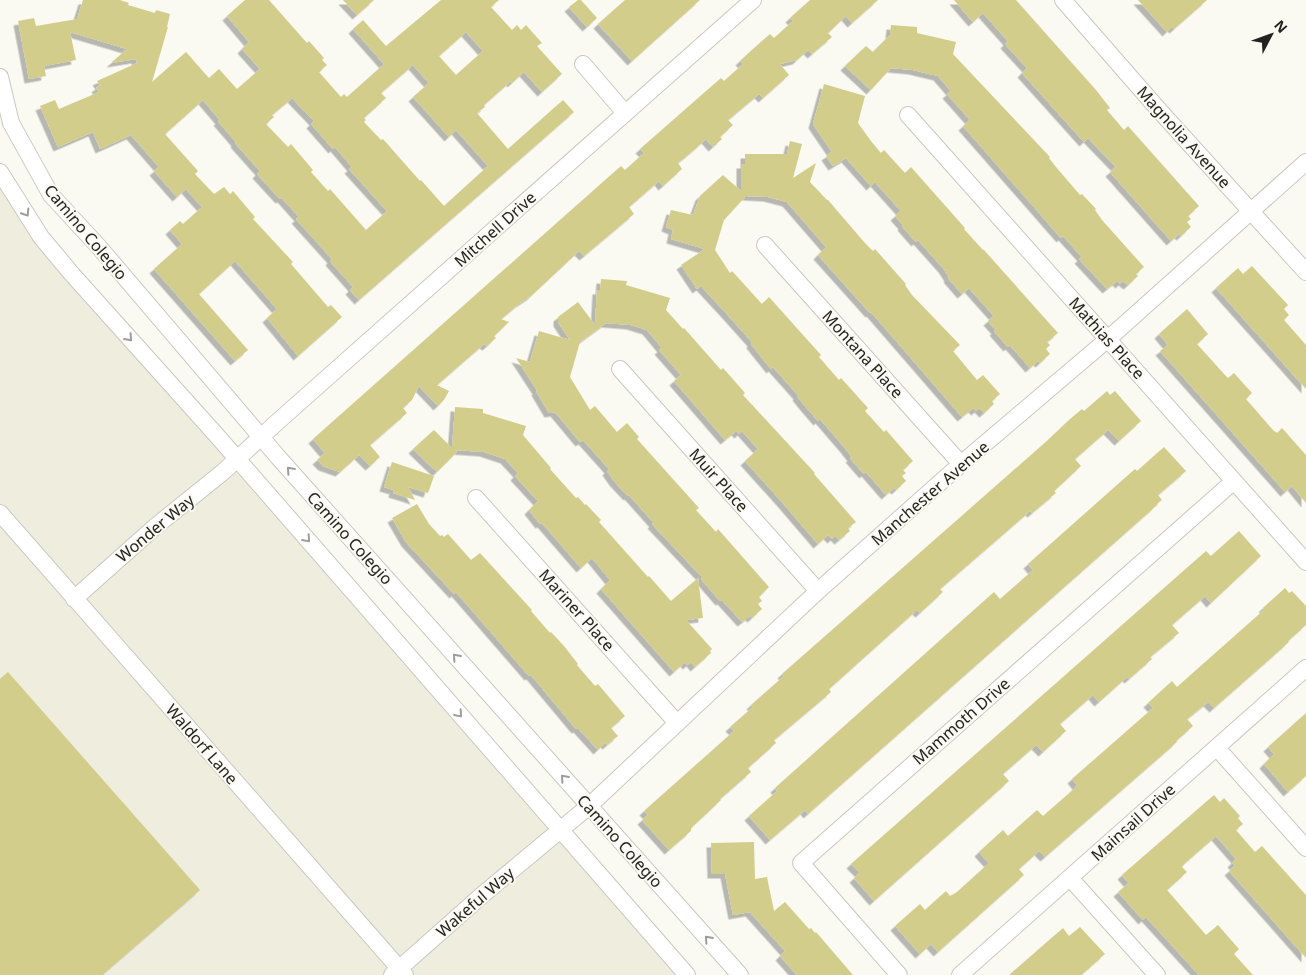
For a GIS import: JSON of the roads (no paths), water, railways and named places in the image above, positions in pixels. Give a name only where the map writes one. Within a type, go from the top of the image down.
[{"type":"street","name":"Mitchell Drive","points":[[237,459],[752,0]]},
{"type":"street","name":"Magnolia Avenue","points":[[1063,0],[1306,272]]},
{"type":"street","points":[[583,64],[625,113]]},
{"type":"street","name":"Camino Colegio","points":[[0,77],[11,123],[51,195],[99,247],[260,437],[740,975]]},
{"type":"street","name":"Mathias Place","points":[[908,115],[1306,562]]},
{"type":"street","name":"Manchester Avenue","points":[[560,830],[589,806],[818,591],[961,464],[1108,339],[1306,162]]},
{"type":"street","name":"Camino Colegio","points":[[0,172],[41,237],[71,273],[237,459],[688,975]]},
{"type":"street","name":"Montana Place","points":[[765,244],[961,464]]},
{"type":"street","name":"Muir Place","points":[[620,369],[818,591]]},
{"type":"street","name":"Wonder Way","points":[[74,599],[156,526],[237,459]]},
{"type":"street","name":"Mammoth Drive","points":[[900,975],[800,863],[1234,481]]},
{"type":"street","name":"Mariner Place","points":[[476,498],[677,723]]},
{"type":"street","name":"Waldorf Lane","points":[[0,512],[399,973]]},
{"type":"street","name":"Mainsail Drive","points":[[960,975],[1306,668]]},
{"type":"street","points":[[1217,748],[1306,848]]},
{"type":"street","name":"Wakeful Way","points":[[399,973],[481,896],[560,830]]},
{"type":"street","points":[[1070,878],[1157,975]]}]
